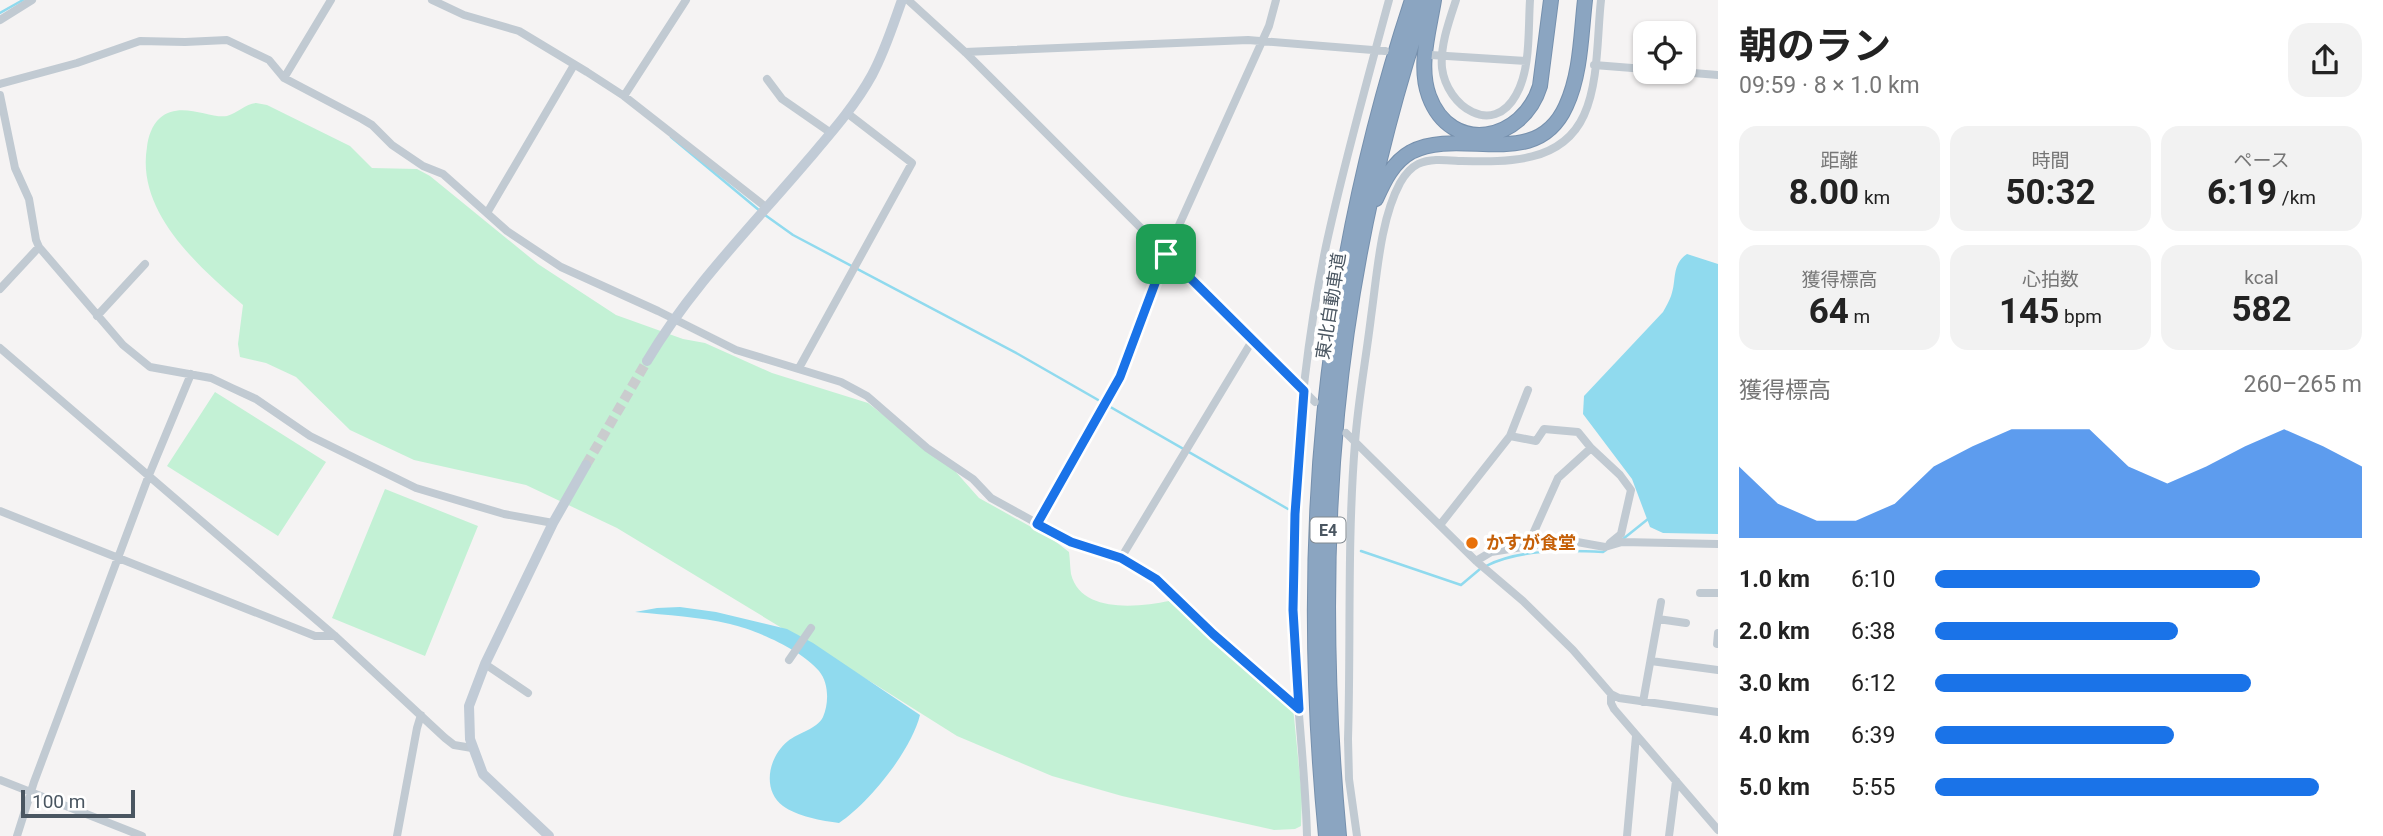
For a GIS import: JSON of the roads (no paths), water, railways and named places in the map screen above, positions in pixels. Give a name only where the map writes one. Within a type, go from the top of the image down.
[{"type":"highway","name":"東北自動車道","points":[[1326,836],[1316,708],[1314,583],[1318,469],[1324,400],[1351,223],[1378,113],[1412,0]]},
{"type":"highway","name":"東北自動車道","points":[[1339,836],[1329,693],[1327,584],[1328,517],[1342,358],[1364,226],[1390,116],[1426,0]]},
{"type":"highway","points":[[1434,0],[1424,72],[1430,99],[1454,127],[1481,135],[1492,134],[1514,125],[1531,108],[1540,86],[1551,0]]},
{"type":"highway","points":[[1364,226],[1391,172],[1399,161],[1412,152],[1437,145],[1523,143],[1553,125],[1566,107],[1575,77],[1585,0]]},
{"type":"street","points":[[0,20],[32,0]]},
{"type":"street","points":[[284,78],[331,0]]},
{"type":"street","points":[[432,0],[464,15],[519,31],[624,96],[767,208]]},
{"type":"street","points":[[624,96],[685,0]]},
{"type":"street","points":[[648,361],[673,319],[703,280],[847,113],[872,76],[902,0]]},
{"type":"street","points":[[908,0],[965,52],[1315,402]]},
{"type":"street","points":[[1037,524],[1120,377],[1166,254],[1261,41],[1276,0]]},
{"type":"street","points":[[1307,836],[1293,598],[1295,514],[1304,391],[1313,318],[1326,249],[1374,51],[1390,0]]},
{"type":"street","points":[[1456,0],[1442,56],[1443,71],[1452,96],[1464,108],[1480,114],[1493,113],[1511,104],[1520,88],[1526,61],[1530,0]]},
{"type":"street","points":[[1357,836],[1349,779],[1348,739],[1355,442],[1387,222],[1399,184],[1419,163],[1478,156],[1522,160],[1541,155],[1561,144],[1579,125],[1589,103],[1601,0]]},
{"type":"street","points":[[0,84],[78,63],[147,40],[227,40],[269,60],[284,78],[372,125],[392,145],[424,166],[443,174],[507,231],[561,267],[736,350],[841,382],[867,396],[927,447],[973,478],[991,498],[1071,542],[1121,558],[1156,579],[1213,634],[1299,709]]},
{"type":"street","points":[[965,52],[1261,41],[1385,51]]},
{"type":"street","points":[[1431,55],[1526,61]]},
{"type":"street","points":[[487,213],[574,65]]},
{"type":"street","points":[[1594,65],[1633,68]]},
{"type":"street","points":[[1696,73],[1718,75]]},
{"type":"street","points":[[767,79],[782,99],[831,133]]},
{"type":"street","points":[[0,95],[15,168],[29,199],[39,247],[97,316],[144,364],[161,371],[211,378],[256,399],[310,436],[416,488],[505,514],[553,523]]},
{"type":"street","points":[[799,368],[912,163],[847,113]]},
{"type":"street","points":[[1479,130],[1480,114]]},
{"type":"street","points":[[0,289],[39,247]]},
{"type":"street","points":[[97,316],[145,264]]},
{"type":"street","points":[[1121,558],[1252,341]]},
{"type":"street","points":[[0,348],[335,636],[451,743],[472,748]]},
{"type":"street","points":[[17,836],[30,792],[149,475],[191,374]]},
{"type":"street","points":[[1440,525],[1510,436],[1528,390]]},
{"type":"street","points":[[1510,436],[1536,441],[1545,429],[1578,432],[1620,475],[1631,490],[1621,534],[1605,548]]},
{"type":"street","points":[[1346,433],[1476,561],[1523,601],[1573,650],[1612,694],[1619,698],[1718,712]]},
{"type":"street","points":[[1528,545],[1558,478],[1591,448]]},
{"type":"street","points":[[549,836],[482,774],[472,748],[468,724],[470,706],[485,664],[553,523],[586,465]]},
{"type":"street","points":[[0,511],[315,636],[335,636]]},
{"type":"street","points":[[1476,561],[1491,552],[1566,540],[1605,548],[1622,542],[1718,544]]},
{"type":"street","points":[[1700,593],[1718,593]]},
{"type":"street","points":[[1643,702],[1661,602]]},
{"type":"street","points":[[1658,619],[1686,623]]},
{"type":"street","points":[[789,660],[811,628]]},
{"type":"street","points":[[1717,644],[1718,633]]},
{"type":"street","points":[[1651,661],[1718,670]]},
{"type":"street","points":[[485,664],[528,693]]},
{"type":"street","points":[[1612,694],[1611,703],[1614,709],[1718,830]]},
{"type":"street","points":[[397,836],[421,715]]},
{"type":"street","points":[[1627,836],[1636,736]]},
{"type":"street","points":[[0,780],[142,836]]},
{"type":"street","points":[[1669,836],[1676,781]]},
{"type":"water","points":[[1687,254],[1718,264],[1718,534],[1663,533],[1650,527],[1632,479],[1583,414],[1584,396],[1663,312],[1673,290],[1676,268]]},
{"type":"water","points":[[680,607],[716,612],[787,629],[813,643],[920,715],[898,760],[875,790],[851,814],[839,823],[802,815],[783,806],[772,791],[770,773],[781,747],[816,725],[823,717],[827,693],[825,681],[819,671],[790,648],[741,627],[695,618],[635,612]]},
{"type":"waterway","points":[[0,13],[23,0]]},
{"type":"waterway","points":[[671,137],[760,211]]},
{"type":"waterway","points":[[765,215],[793,235],[1018,354],[1288,509]]},
{"type":"waterway","points":[[1623,539],[1648,519]]},
{"type":"waterway","points":[[1486,566],[1513,556],[1606,550]]},
{"type":"waterway","points":[[1361,551],[1461,585],[1480,569]]},
{"type":"tunnel","points":[[586,465],[647,361]]},
{"type":"place","name":"かすが食堂","points":[[1472,543]]}]
